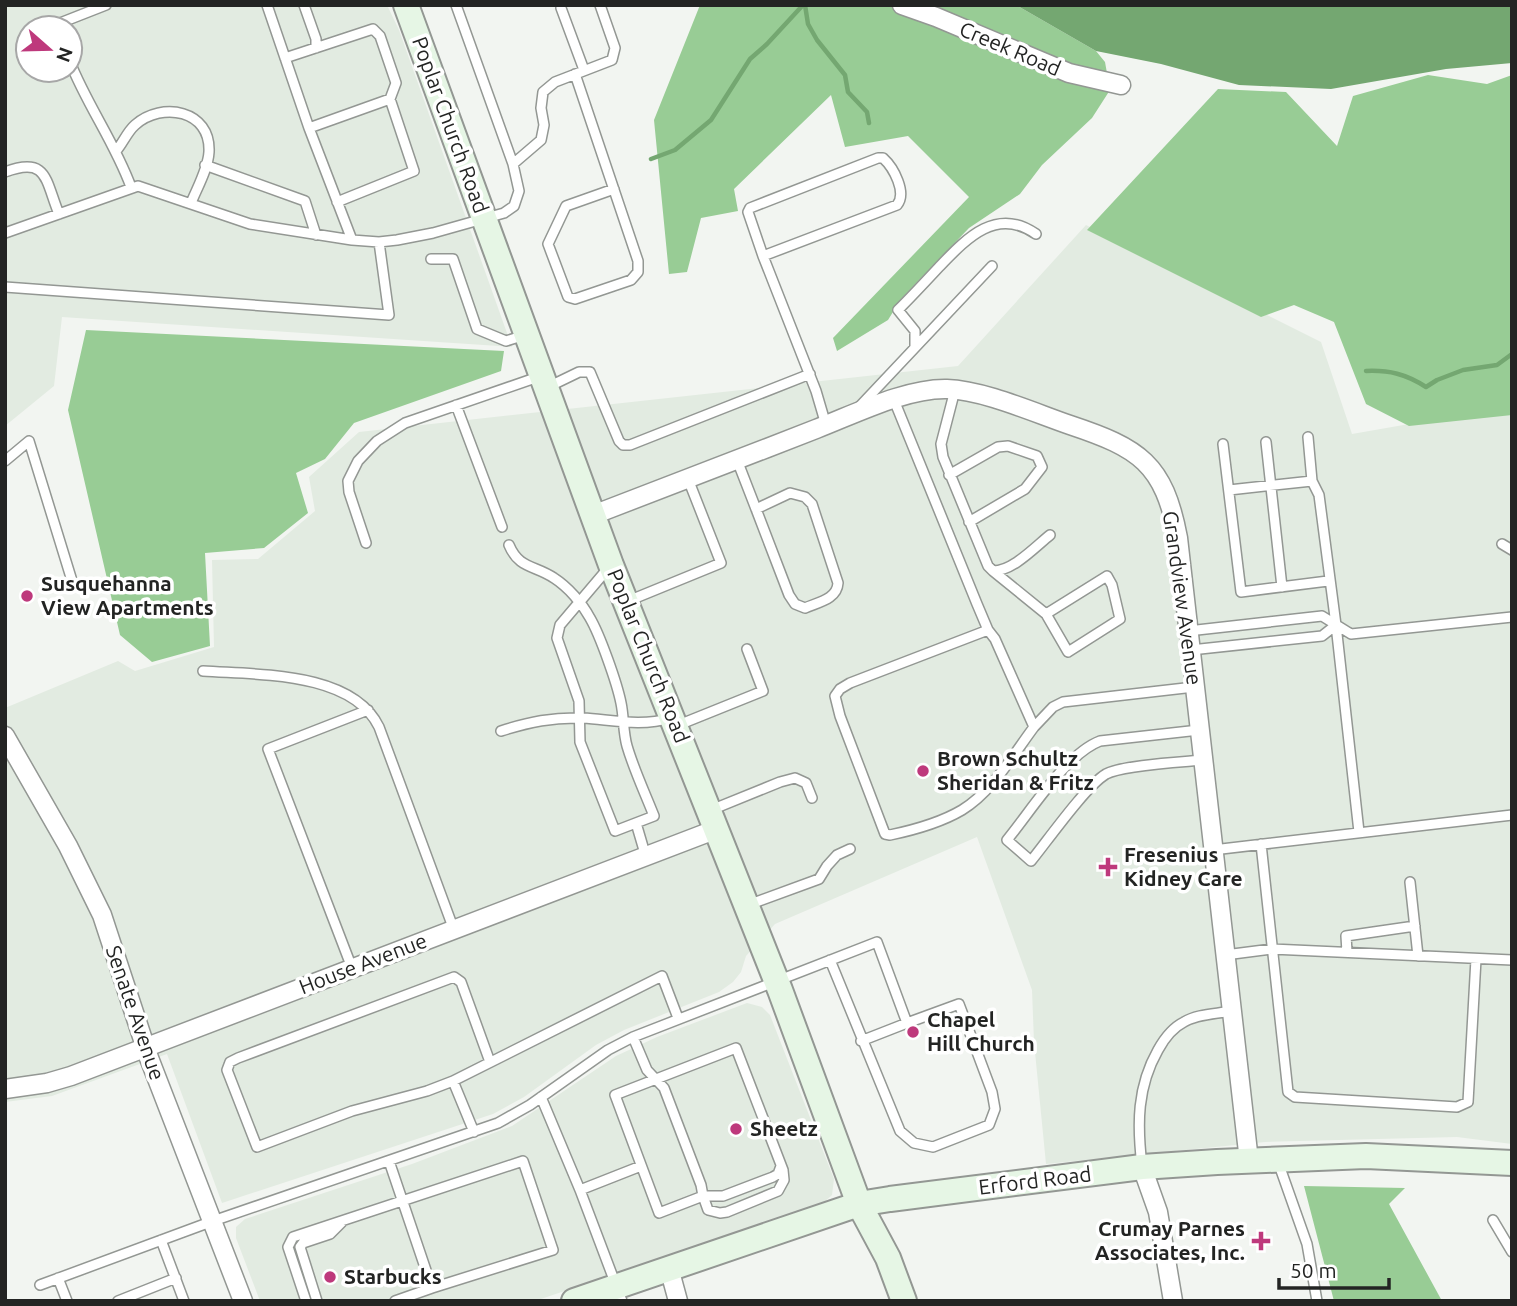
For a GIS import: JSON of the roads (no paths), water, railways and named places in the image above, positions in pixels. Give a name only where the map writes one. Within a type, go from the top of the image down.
[{"type":"street","name":"Poplar Church Road","points":[[407,5],[611,565],[747,906],[859,1204],[888,1258],[904,1301]]},
{"type":"street","name":"Creek Road","points":[[902,5],[1069,73],[1121,85]]},
{"type":"street","name":"Grandview Avenue","points":[[593,515],[852,415],[928,390],[955,390],[983,396],[1097,434],[1133,451],[1146,462],[1160,478],[1173,512],[1249,1161]]},
{"type":"street","name":"Senate Avenue","points":[[5,736],[69,848],[96,902],[146,1047],[243,1301]]},
{"type":"street","name":"House Avenue","points":[[5,1089],[47,1083],[71,1076],[646,857],[713,820]]},
{"type":"street","name":"Erford Road","points":[[574,1301],[619,1293],[669,1268],[859,1204],[1142,1167],[1366,1156],[1512,1163]]},
{"type":"street","points":[[1142,1167],[1158,1212],[1172,1301]]},
{"type":"street","points":[[669,1268],[678,1301]]},
{"type":"lane","points":[[82,14],[106,5]]},
{"type":"lane","points":[[267,5],[309,128],[352,240]]},
{"type":"lane","points":[[304,5],[316,39],[316,48]]},
{"type":"lane","points":[[5,233],[131,187],[145,188],[250,224],[379,242],[433,233],[504,213],[514,206],[518,199],[519,191],[513,164],[456,5]]},
{"type":"lane","points":[[513,164],[541,140],[544,92],[555,82],[612,60],[615,48],[600,5]]},
{"type":"lane","points":[[561,8],[638,261],[638,272],[631,280],[575,299],[568,297],[548,244],[566,206],[614,189]]},
{"type":"lane","points":[[285,58],[373,29],[380,36],[396,83],[390,99],[414,171],[337,202]]},
{"type":"lane","points":[[80,84],[116,152],[131,187]]},
{"type":"lane","points":[[309,128],[390,99]]},
{"type":"lane","points":[[116,152],[136,124],[162,113],[177,111],[192,116],[202,125],[209,151],[191,203]]},
{"type":"lane","points":[[763,256],[897,205],[901,201],[901,195],[891,165],[883,158],[878,158],[750,208],[748,212],[763,256],[810,374],[826,425]]},
{"type":"lane","points":[[5,172],[26,166],[41,172],[58,214]]},
{"type":"lane","points":[[205,166],[305,201],[316,235]]},
{"type":"lane","points":[[915,347],[915,331],[898,310],[963,242],[1000,223],[1026,227],[1036,234]]},
{"type":"lane","points":[[5,287],[389,315],[379,242]]},
{"type":"lane","points":[[431,259],[453,259],[477,329],[506,341],[527,335]]},
{"type":"lane","points":[[852,415],[992,266]]},
{"type":"lane","points":[[366,543],[349,492],[348,481],[358,461],[390,431],[405,423],[456,405],[579,372],[590,372],[620,441],[623,445],[630,445],[810,374]]},
{"type":"lane","points":[[955,390],[942,444],[949,475],[988,566],[1046,614],[1068,652],[1120,619],[1112,585],[1107,576],[1046,614]]},
{"type":"lane","points":[[894,400],[988,630],[995,639],[1034,727]]},
{"type":"lane","points":[[456,405],[502,527]]},
{"type":"lane","points":[[1308,437],[1312,481],[1318,495],[1336,625],[1359,832]]},
{"type":"lane","points":[[5,461],[29,441],[73,584]]},
{"type":"lane","points":[[1266,442],[1282,587]]},
{"type":"lane","points":[[1223,444],[1241,592],[1328,581]]},
{"type":"lane","points":[[949,475],[998,447],[1016,447],[1037,456],[1041,462],[1042,467],[1025,489],[969,522]]},
{"type":"lane","points":[[737,460],[789,596],[795,604],[806,608],[836,593],[838,583],[812,504],[805,497],[790,493],[756,509]]},
{"type":"lane","points":[[626,601],[721,563],[688,479]]},
{"type":"lane","points":[[1228,490],[1312,481]]},
{"type":"lane","points":[[993,571],[999,571],[1021,558],[1051,535]]},
{"type":"lane","points":[[1502,544],[1512,550]]},
{"type":"lane","points":[[509,545],[519,562],[557,580],[579,602],[595,626],[620,699],[627,747],[654,816],[615,831],[580,741],[578,695],[557,638],[560,625],[579,602],[611,565]]},
{"type":"lane","points":[[1188,631],[1322,616],[1351,634],[1512,617]]},
{"type":"lane","points":[[1191,650],[1322,636],[1336,625]]},
{"type":"lane","points":[[988,630],[850,682],[835,696],[840,716],[885,834],[918,829],[962,810],[978,798],[1034,727],[1063,702],[1194,687]]},
{"type":"lane","points":[[501,731],[542,719],[580,718],[646,724],[674,721],[763,691],[747,649]]},
{"type":"lane","points":[[203,671],[312,680],[354,698],[368,709],[383,737],[454,930]]},
{"type":"lane","points":[[352,968],[268,749],[368,709]]},
{"type":"lane","points":[[1199,730],[1100,741],[1090,745],[1073,758],[1007,840],[1031,861],[1090,788],[1106,774],[1203,760]]},
{"type":"lane","points":[[713,820],[780,782],[795,778],[806,783],[812,798]]},
{"type":"lane","points":[[1213,850],[1512,815]]},
{"type":"lane","points":[[636,823],[646,857]]},
{"type":"lane","points":[[1261,844],[1288,1092],[1296,1097],[1457,1107],[1468,1102],[1476,959]]},
{"type":"lane","points":[[747,906],[819,879],[837,855],[850,849]]},
{"type":"lane","points":[[1410,882],[1418,956]]},
{"type":"lane","points":[[1347,952],[1346,936],[1415,926]]},
{"type":"lane","points":[[40,1285],[213,1220],[498,1123],[633,1037],[877,942],[908,1023]]},
{"type":"lane","points":[[1225,955],[1272,948],[1512,960]]},
{"type":"lane","points":[[830,960],[862,1041],[900,1131],[914,1143],[933,1147],[989,1125],[995,1109],[992,1092],[959,1004],[862,1041]]},
{"type":"lane","points":[[490,1062],[461,982],[454,977],[238,1058],[230,1062],[228,1070],[257,1147],[352,1111],[427,1091],[453,1081],[662,976],[678,1018]]},
{"type":"lane","points":[[1142,1167],[1138,1110],[1141,1089],[1150,1063],[1171,1031],[1183,1022],[1195,1017],[1231,1012]]},
{"type":"lane","points":[[633,1037],[647,1070],[655,1080],[664,1088],[701,1185],[703,1196],[708,1210],[724,1213],[778,1191],[784,1180],[780,1163],[736,1048],[655,1080],[615,1095],[659,1213],[703,1196],[723,1196],[773,1177],[780,1171],[780,1163]]},
{"type":"lane","points":[[453,1081],[474,1132]]},
{"type":"lane","points":[[541,1097],[619,1293]]},
{"type":"lane","points":[[1277,1159],[1307,1244],[1317,1301]]},
{"type":"lane","points":[[389,1161],[432,1288]]},
{"type":"lane","points":[[306,1301],[290,1252],[289,1241],[295,1236],[523,1161],[553,1250],[395,1301]]},
{"type":"lane","points":[[580,1190],[642,1166]]},
{"type":"lane","points":[[317,1301],[300,1247],[303,1243],[330,1234],[343,1220]]},
{"type":"lane","points":[[1493,1220],[1512,1252]]},
{"type":"lane","points":[[161,1240],[184,1301]]},
{"type":"lane","points":[[58,1278],[66,1301]]},
{"type":"lane","points":[[118,1301],[176,1278]]},
{"type":"waterway","points":[[651,159],[675,150],[711,120],[750,59],[803,5]]},
{"type":"waterway","points":[[805,5],[808,24],[817,40],[845,75],[848,92],[867,112],[869,123]]},
{"type":"waterway","points":[[1366,371],[1397,374],[1426,387],[1463,370],[1497,365],[1512,354]]},
{"type":"place","name":"Susquehanna View Apartments","points":[[27,596]]},
{"type":"place","name":"Brown Schultz Sheridan & Fritz","points":[[923,771]]},
{"type":"place","name":"Fresenius Kidney Care","points":[[1108,867]]},
{"type":"place","name":"Chapel Hill Church","points":[[913,1032]]},
{"type":"place","name":"Sheetz","points":[[736,1129]]},
{"type":"place","name":"Crumay Parnes Associates, Inc.","points":[[1261,1241]]},
{"type":"place","name":"Starbucks","points":[[330,1277]]}]
